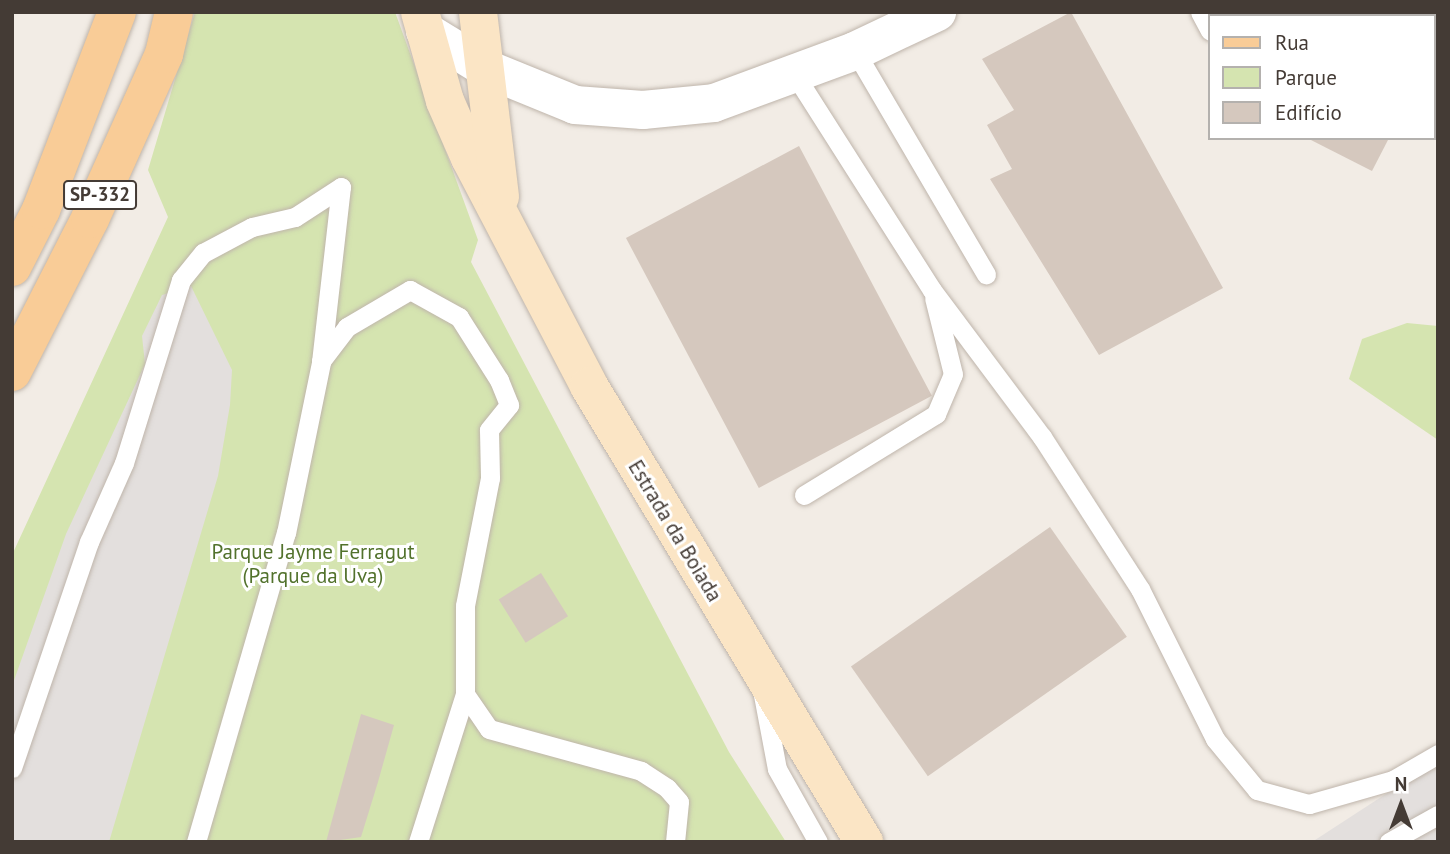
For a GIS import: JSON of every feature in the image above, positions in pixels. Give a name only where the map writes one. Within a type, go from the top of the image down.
[{"type":"main road","name":"SP-332","points":[[12,267],[41,210],[117,12]]},
{"type":"main road","name":"SP-332","points":[[12,372],[110,174],[164,54],[174,12]]},
{"type":"main road","points":[[478,12],[487,69],[501,213]]},
{"type":"main road","name":"Estrada da Boiada","points":[[423,22],[445,101],[589,387],[864,842]]},
{"type":"street","points":[[423,22],[487,69],[575,104],[643,110],[713,103],[855,51],[937,12]]},
{"type":"lane","points":[[855,51],[986,274]]},
{"type":"lane","points":[[795,75],[932,290],[1042,438],[1140,589],[1215,739],[1257,790],[1309,804],[1393,780],[1438,754]]},
{"type":"lane","points":[[12,768],[89,542],[124,464],[181,280],[203,253],[251,227],[295,216],[341,187],[321,362],[286,533],[196,842]]},
{"type":"lane","points":[[321,362],[347,327],[410,290],[459,317],[499,380],[509,405],[489,430],[490,478],[465,606],[465,694],[418,842]]},
{"type":"lane","points":[[804,495],[936,414],[953,374],[932,290]]},
{"type":"lane","points":[[759,670],[777,769],[818,842]]},
{"type":"lane","points":[[465,694],[489,729],[629,767],[667,789],[679,802],[675,842]]},
{"type":"lane","points":[[1389,842],[1438,815]]},
{"type":"green space","name":"Parque Jayme Ferragut (Parque da Uva)","points":[[195,12],[395,12],[478,240],[471,262],[729,752],[786,842],[12,842],[12,555],[168,217],[148,170]]},
{"type":"green space","points":[[1407,323],[1438,326],[1438,440],[1349,379],[1362,339]]},
{"type":"shaded area","points":[[191,286],[232,370],[230,405],[218,476],[109,842],[12,842],[12,686],[66,534],[145,364],[142,336],[162,295]]},
{"type":"shaded area","points":[[1438,760],[1438,842],[1312,842]]},
{"type":"building","points":[[1071,12],[1223,288],[1099,355],[990,179],[1012,169],[987,125],[1014,110],[982,59]]},
{"type":"building","points":[[1311,140],[1388,140],[1372,171]]},
{"type":"building","points":[[799,146],[932,396],[759,488],[626,238]]},
{"type":"building","points":[[1050,527],[1127,637],[928,776],[851,666]]},
{"type":"building","points":[[541,573],[568,616],[526,643],[499,599]]},
{"type":"building","points":[[361,714],[394,725],[361,837],[326,842]]}]
